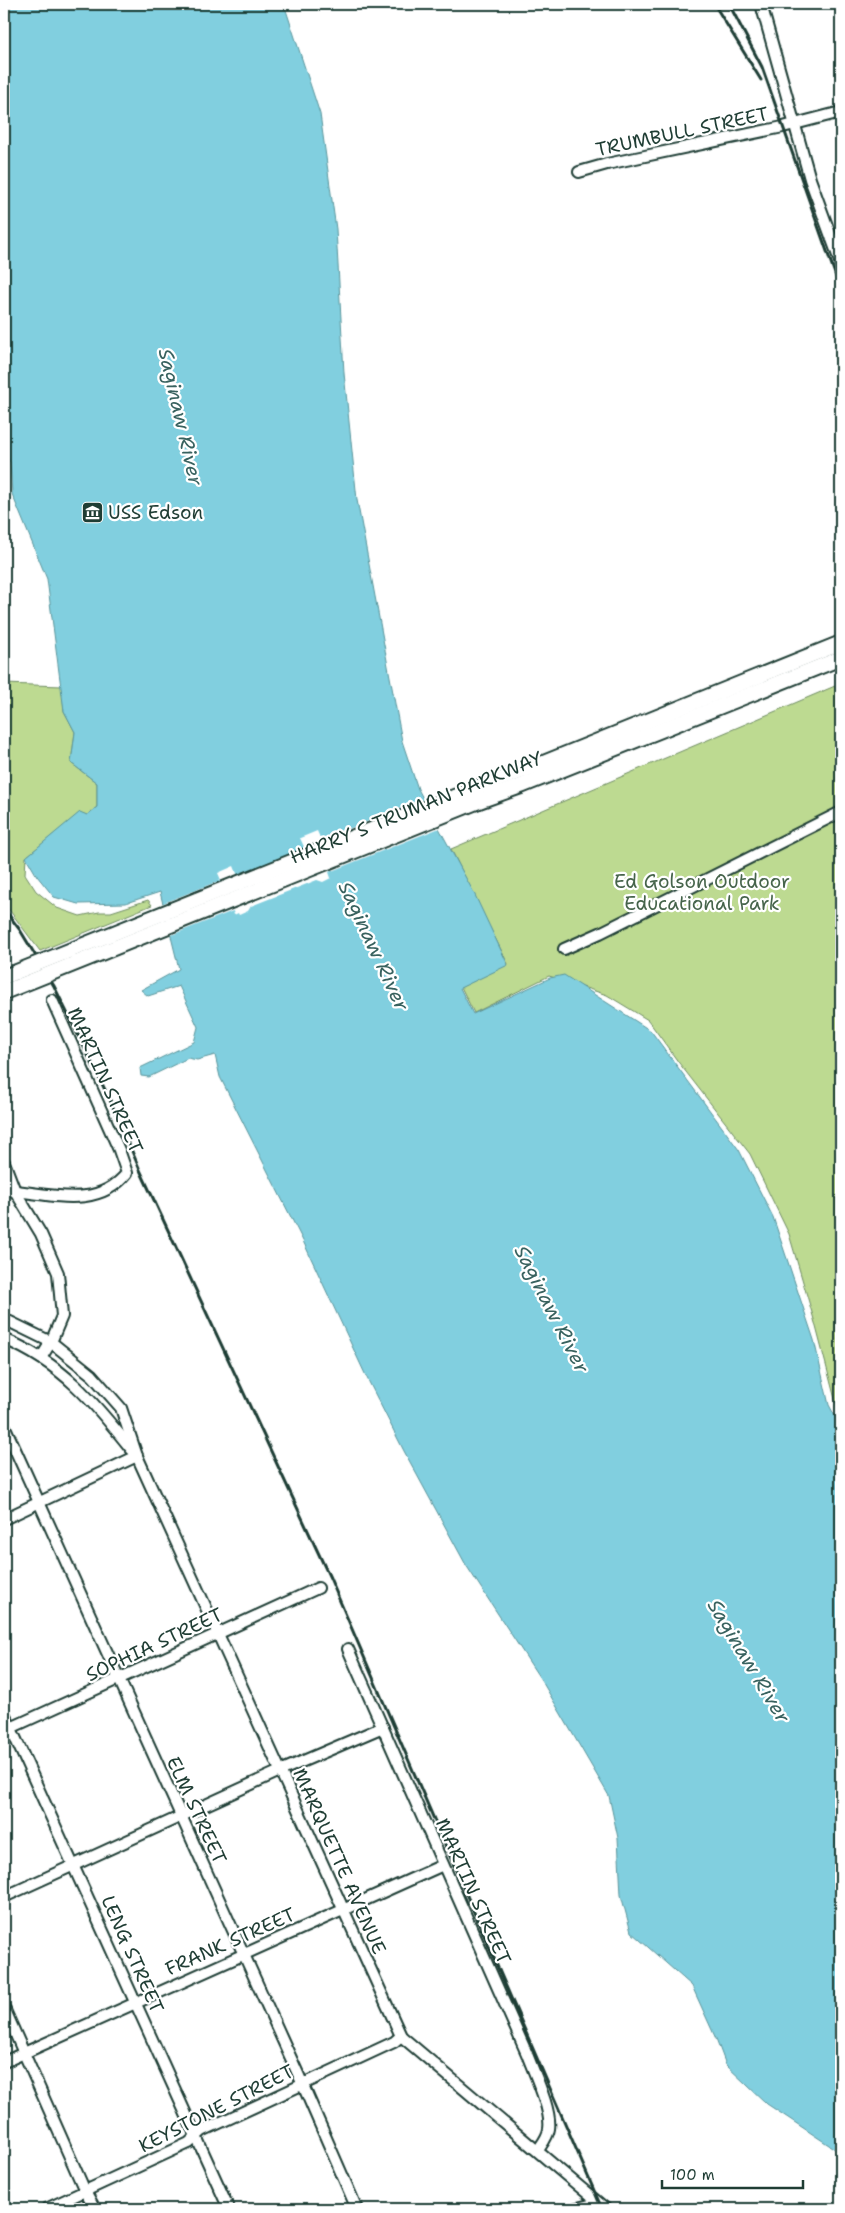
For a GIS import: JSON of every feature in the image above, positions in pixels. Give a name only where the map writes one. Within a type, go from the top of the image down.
[{"type":"main road","name":"HARRY S TRUMAN PARKWAY","points":[[4,992],[477,795],[541,764],[841,643]]},
{"type":"main road","name":"HARRY S TRUMAN PARKWAY","points":[[4,977],[477,795],[521,786],[841,658]]},
{"type":"street","points":[[761,4],[793,124],[841,264]]},
{"type":"street","name":"TRUMBULL STREET","points":[[579,172],[607,164],[841,112]]},
{"type":"street","points":[[564,949],[841,812]]},
{"type":"street","name":"MARTIN STREET","points":[[15,1191],[63,1198],[83,1196],[102,1192],[119,1184],[127,1173],[119,1150],[52,1000]]},
{"type":"street","points":[[4,1162],[15,1191],[41,1234],[58,1273],[62,1316],[51,1342],[41,1358]]},
{"type":"street","points":[[4,1190],[15,1191]]},
{"type":"street","name":"MARQUETTE AVENUE","points":[[4,1319],[51,1342],[92,1374],[121,1408],[137,1456],[402,2036],[602,2206]]},
{"type":"street","name":"MARQUETTE AVENUE","points":[[4,1340],[41,1358],[66,1375],[90,1397],[137,1456]]},
{"type":"street","name":"ELM STREET","points":[[4,1425],[118,1681],[244,1954],[357,2209]]},
{"type":"street","points":[[4,1519],[137,1456]]},
{"type":"street","name":"SOPHIA STREET","points":[[8,1730],[318,1588]]},
{"type":"street","name":"MARTIN STREET","points":[[348,1649],[513,2022],[540,2090],[549,2128],[546,2138],[538,2150]]},
{"type":"street","name":"LENG STREET","points":[[4,1713],[8,1730],[74,1865],[228,2209]]},
{"type":"street","points":[[4,1897],[280,1771],[383,1727]]},
{"type":"street","name":"FRANK STREET","points":[[4,2062],[442,1865]]},
{"type":"street","points":[[4,2008],[84,2192],[95,2209]]},
{"type":"street","name":"KEYSTONE STREET","points":[[46,2209],[189,2143],[202,2131],[394,2042],[402,2036]]},
{"type":"street","points":[[573,2209],[602,2206]]},
{"type":"green space","points":[[4,684],[62,686],[64,711],[75,732],[71,763],[97,783],[97,807],[87,815],[80,813],[26,857],[25,874],[36,891],[57,908],[80,916],[99,912],[111,912],[148,900],[152,905],[40,951],[4,903]]},
{"type":"green space","name":"Ed Golson Outdoor Educational Park","points":[[835,686],[841,700],[841,1422],[789,1234],[750,1154],[648,1020],[607,995],[549,976],[474,1013],[461,987],[508,964],[451,849]]},
{"type":"water","name":"Saginaw River","points":[[4,4],[284,4],[320,114],[336,229],[344,373],[357,500],[402,741],[418,789],[474,893],[508,965],[460,988],[473,1014],[550,978],[564,975],[651,1031],[739,1150],[773,1217],[814,1340],[829,1405],[841,1427],[841,2153],[767,2104],[726,2065],[692,1986],[631,1932],[621,1895],[618,1838],[609,1796],[543,1683],[466,1565],[404,1451],[366,1376],[303,1241],[220,1077],[215,1055],[197,1060],[188,1058],[149,1077],[141,1076],[140,1068],[194,1042],[198,1027],[179,986],[148,996],[141,990],[179,969],[160,892],[126,903],[78,904],[54,897],[37,876],[26,857],[80,812],[87,815],[97,807],[97,783],[71,763],[75,732],[64,711],[47,579],[12,494],[10,462],[4,453]]},
{"type":"pier","points":[[426,798],[442,827],[329,872],[331,878],[323,882],[317,880],[251,906],[248,911],[239,915],[238,913],[234,915],[233,911],[169,936],[161,904],[221,880],[218,873],[234,866],[238,876],[305,849],[300,838],[317,831],[321,840]]},
{"type":"railway","points":[[714,4],[761,80]]},
{"type":"railway","points":[[729,4],[762,67],[841,291]]},
{"type":"railway","points":[[4,909],[20,930],[54,986],[110,1100],[140,1170],[330,1578],[602,2209]]},
{"type":"place","name":"USS Edson","points":[[92,512]]}]
